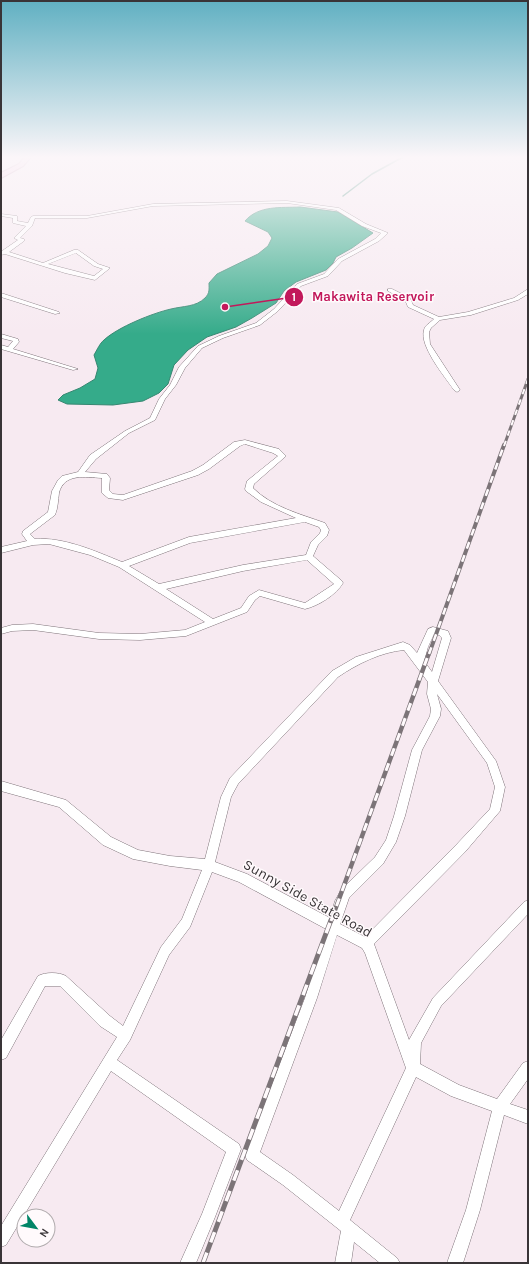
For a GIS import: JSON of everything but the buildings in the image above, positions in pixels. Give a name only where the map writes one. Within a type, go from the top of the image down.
[{"type":"street","points":[[8,216],[15,217],[15,222],[30,225]]},
{"type":"street","points":[[3,254],[22,240],[17,238],[30,225],[33,217],[93,216]]},
{"type":"street","points":[[80,474],[92,457],[127,432],[154,419],[162,399],[173,385],[182,367],[200,347],[221,337],[258,324],[276,310],[299,285],[326,274],[340,260],[377,240],[385,233],[364,225],[350,216]]},
{"type":"street","points":[[3,254],[67,272],[96,278],[107,268],[96,265],[76,251],[44,264]]},
{"type":"street","points":[[390,290],[408,299],[410,306],[438,319]]},
{"type":"street","points":[[457,390],[427,344],[426,332],[434,321],[438,319],[469,314],[516,299],[528,291]]},
{"type":"street","points":[[1,292],[24,297]]},
{"type":"street","points":[[1,295],[57,313]]},
{"type":"street","points":[[1,336],[16,340],[9,350]]},
{"type":"street","points":[[1,347],[76,369]]},
{"type":"street","points":[[33,542],[26,534],[27,531],[52,513],[57,487],[61,481],[68,477],[80,474],[104,476],[106,478],[105,491],[111,496],[123,498],[195,473],[206,467],[236,444],[245,442],[276,451],[282,456],[250,483],[249,489],[253,494],[272,505],[322,525],[325,530],[324,534],[314,544],[309,557]]},
{"type":"street","points":[[122,566],[189,540],[307,519]]},
{"type":"street","points":[[1,550],[33,542],[49,541],[94,552],[122,566],[212,622]]},
{"type":"street","points":[[157,588],[243,568],[309,557]]},
{"type":"street","points":[[1,631],[12,628],[33,627],[99,636],[140,637],[186,633],[244,610],[252,598],[259,593],[305,606],[336,588],[339,583],[309,557]]},
{"type":"street","points":[[392,1263],[345,1224],[272,1168],[252,1155],[312,998],[344,893],[377,863],[384,854],[397,824],[417,749],[431,727],[436,710],[432,694],[434,682],[447,642],[446,635],[434,630],[431,631],[423,647],[419,662]]},
{"type":"street","points":[[1,1240],[125,1035],[165,952],[186,923],[208,865],[226,798],[234,781],[335,674],[364,657],[403,646],[407,647],[419,662],[491,761],[500,787],[495,811],[461,848],[366,944]]},
{"type":"street","name":"Sunny Side State Road","points":[[2,789],[62,803],[107,841],[136,855],[170,861],[208,865],[243,878],[366,944],[370,950],[413,1068]]},
{"type":"street","points":[[343,1263],[345,1224],[413,1068],[415,1042],[437,1002],[528,906]]},
{"type":"street","points":[[1,1053],[42,980],[62,980],[105,1021],[125,1035]]},
{"type":"street","points":[[109,1062],[234,1149],[208,1217],[188,1263]]},
{"type":"street","points":[[413,1068],[456,1090],[528,1117]]},
{"type":"street","points":[[455,1263],[473,1210],[500,1106],[528,1068]]},
{"type":"shaded area","points":[[251,216],[345,216],[373,233],[336,257],[333,263],[326,270],[296,282],[284,291],[276,303],[236,327],[207,337],[188,350],[174,365],[168,384],[159,393],[143,401],[113,405],[67,404],[58,400],[63,395],[80,388],[95,379],[98,368],[94,355],[101,343],[110,335],[146,317],[198,303],[208,294],[209,283],[217,274],[258,254],[268,246],[272,238],[268,232],[245,221]]},
{"type":"railway","points":[[504,446],[528,379]]},
{"type":"railway","points":[[429,654],[504,445]]},
{"type":"railway","points":[[331,921],[429,653]]},
{"type":"railway","points":[[203,1263],[331,920]]},
{"type":"place","name":"Makawita Reservoir","points":[[225,307]]}]
